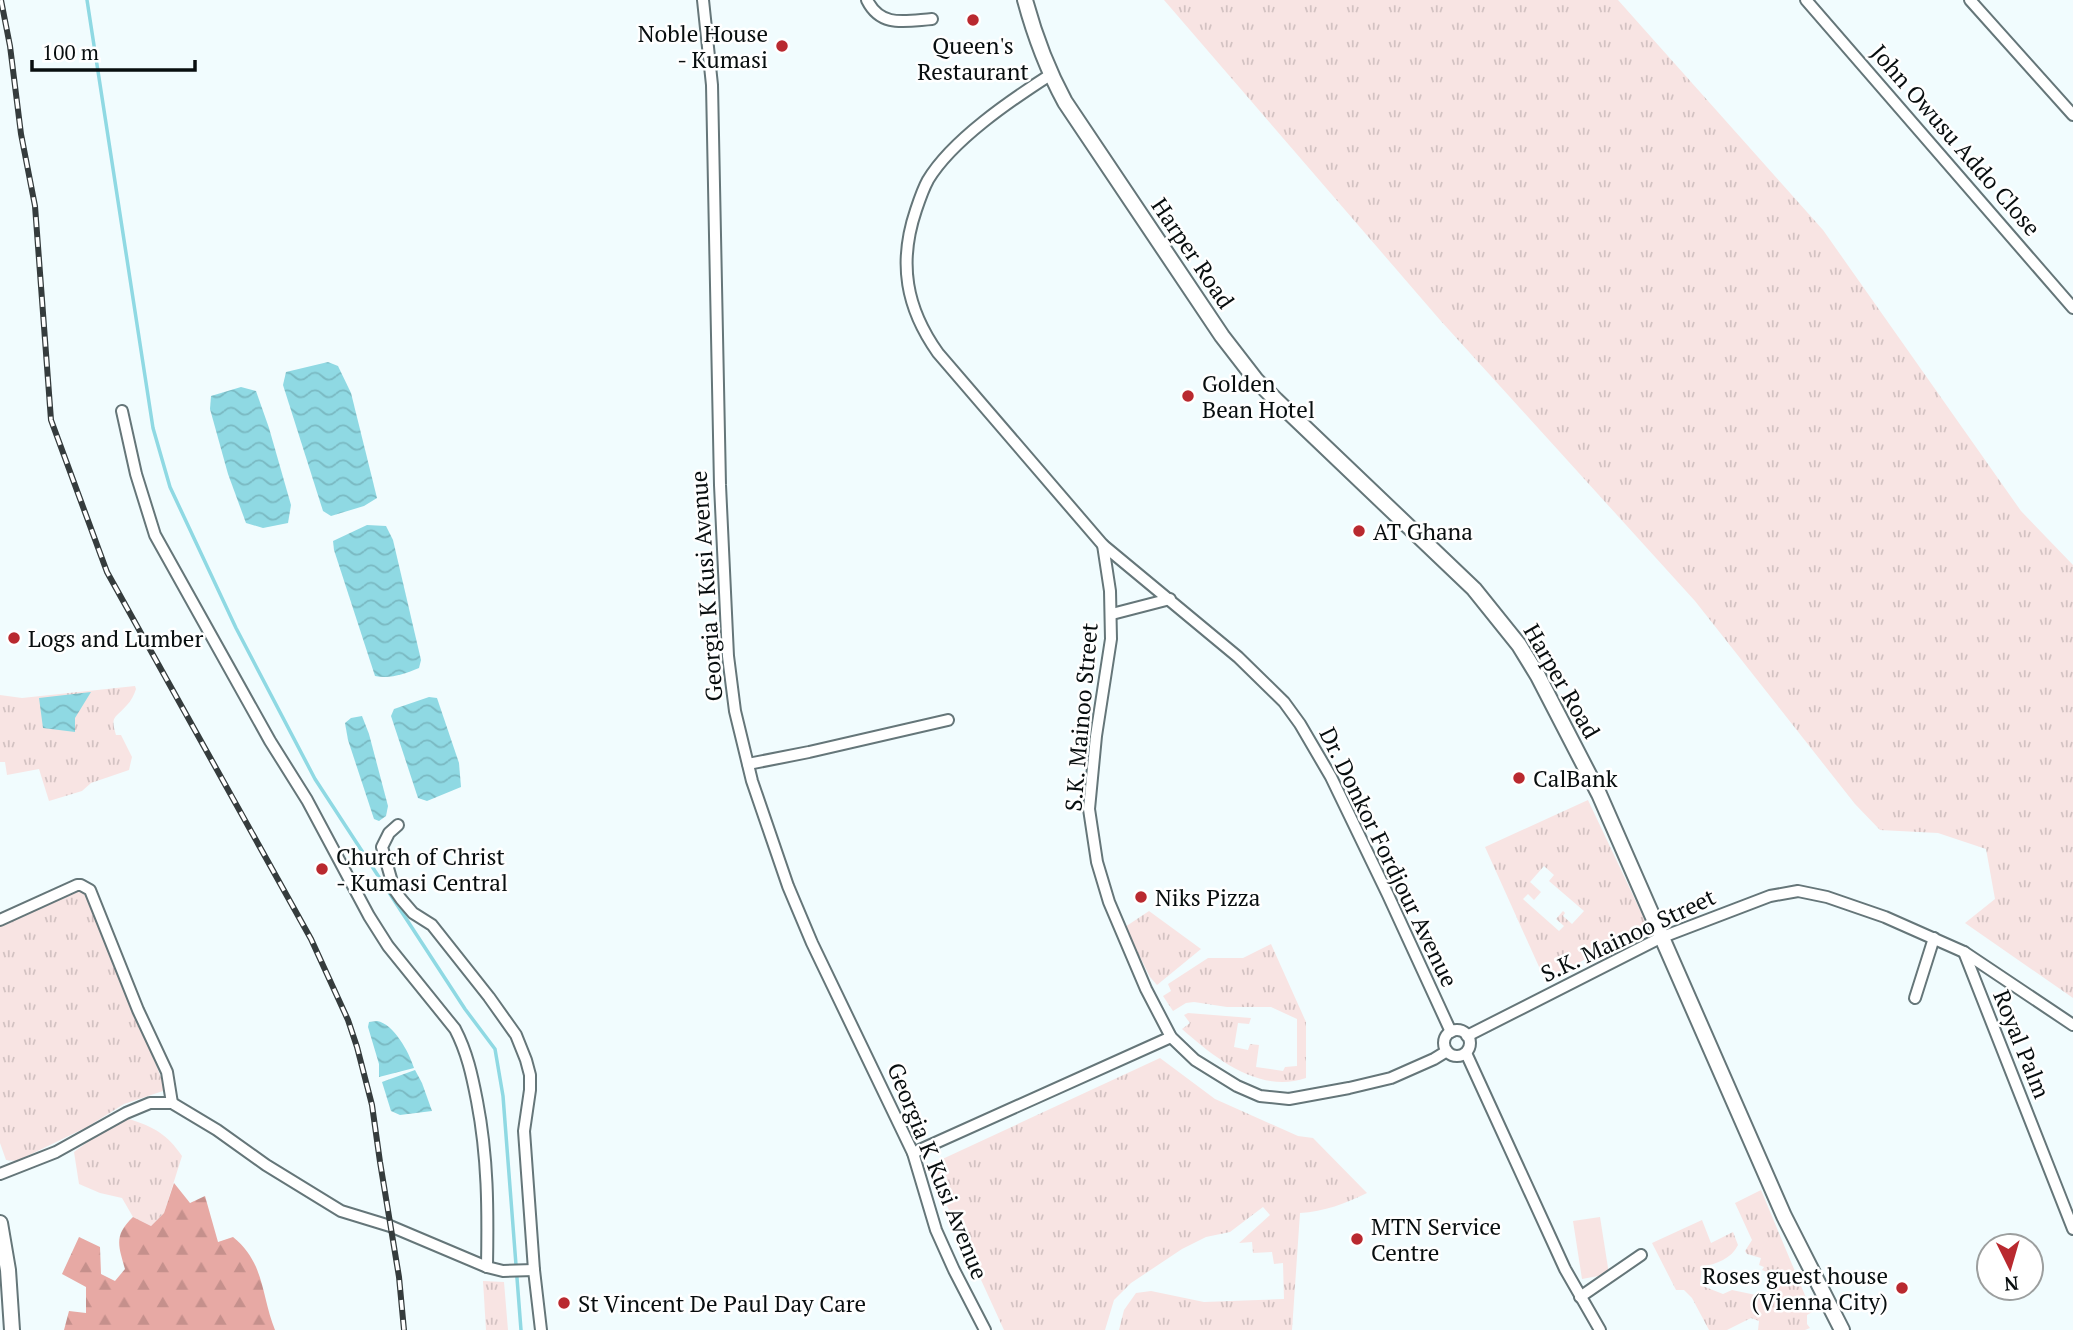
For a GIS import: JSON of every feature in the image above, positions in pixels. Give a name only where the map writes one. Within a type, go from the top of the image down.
[{"type":"main road","name":"Harper Road","points":[[1026,0],[1038,46],[1050,75],[1071,112],[1222,336],[1256,380],[1474,589],[1519,645],[1599,794],[1784,1216],[1842,1330]]},
{"type":"main road","points":[[0,1223],[8,1270],[12,1330]]},
{"type":"street","name":"Georgia K Kusi Avenue","points":[[703,0],[712,85],[720,485],[728,656],[735,711],[748,764],[788,886],[812,943],[913,1153],[936,1230],[985,1330]]},
{"type":"street","points":[[867,0],[873,12],[884,19],[900,22],[932,19]]},
{"type":"street","name":"John Owusu Addo Close","points":[[1806,0],[2073,308]]},
{"type":"street","points":[[1970,0],[2073,116]]},
{"type":"street","name":"Dr. Donkor Fordjour Avenue","points":[[1050,75],[1006,103],[953,150],[928,180],[912,223],[905,260],[915,315],[924,334],[938,353],[1103,545],[1238,657],[1284,702],[1331,777],[1451,1032]]},
{"type":"street","points":[[122,411],[136,474],[155,535],[270,741],[314,811],[369,916],[388,946],[455,1029],[463,1044],[472,1072],[483,1130],[487,1169],[487,1267]]},
{"type":"street","name":"S.K. Mainoo Street","points":[[1103,545],[1112,614],[1111,639],[1096,736],[1089,809],[1097,862],[1110,902],[1146,989],[1171,1037],[1195,1060],[1237,1086],[1260,1096],[1289,1099],[1391,1077],[1447,1051]]},
{"type":"street","points":[[1112,614],[1170,599]]},
{"type":"street","points":[[748,764],[948,720]]},
{"type":"street","points":[[398,824],[389,833],[382,847],[394,889],[413,913],[432,925],[489,997],[516,1035],[526,1060],[530,1075],[524,1131],[529,1270],[541,1330]]},
{"type":"street","points":[[0,920],[77,885],[90,890],[138,1010],[167,1072],[172,1103]]},
{"type":"street","name":"S.K. Mainoo Street","points":[[1467,1036],[1660,938],[1770,896],[1798,891],[1826,897],[1873,913],[1964,952],[2073,1024]]},
{"type":"street","points":[[1915,999],[1934,938]]},
{"type":"street","name":"Royal Palm","points":[[1964,952],[2073,1229]]},
{"type":"street","points":[[1457,1031],[1467,1036],[1470,1044],[1466,1053],[1457,1056],[1447,1051],[1445,1038],[1451,1032],[1457,1031]]},
{"type":"street","points":[[913,1153],[1171,1037]]},
{"type":"street","points":[[1466,1053],[1542,1219],[1580,1297],[1600,1330]]},
{"type":"street","points":[[0,1174],[56,1152],[150,1103],[172,1103],[341,1211],[390,1226],[487,1267],[503,1271],[529,1270]]},
{"type":"street","points":[[1580,1297],[1641,1255]]},
{"type":"green space","points":[[1164,0],[1618,0],[1823,230],[2021,511],[2073,565],[2073,998],[1965,923],[1995,899],[1986,849],[1938,833],[1880,830],[1855,804],[1695,601],[1440,320]]},
{"type":"green space","points":[[135,686],[131,700],[114,720],[116,735],[121,735],[132,757],[129,770],[91,783],[82,791],[49,801],[39,769],[7,775],[5,762],[0,762],[0,695],[22,698]]},
{"type":"green space","points":[[1588,800],[1648,927],[1545,980],[1485,847]],"holes":[[[1544,866],[1554,875],[1549,881],[1584,911],[1572,924],[1563,916],[1563,911],[1556,919],[1564,926],[1559,931],[1523,899],[1528,894],[1534,900],[1541,892],[1530,882]]]},
{"type":"green space","points":[[79,891],[84,892],[91,903],[166,1090],[124,1104],[87,1127],[17,1161],[6,1160],[0,1143],[0,926]]},
{"type":"green space","points":[[1149,911],[1201,949],[1157,985],[1150,977],[1125,927]]},
{"type":"green space","points":[[1271,944],[1306,1022],[1306,1078],[1289,1082],[1271,1081],[1239,1070],[1182,1029],[1190,1023],[1184,1015],[1188,1013],[1251,1018],[1249,1024],[1238,1023],[1234,1047],[1248,1050],[1250,1044],[1259,1045],[1256,1067],[1283,1071],[1285,1067],[1297,1066],[1297,1019],[1271,1007],[1227,1007],[1194,1002],[1186,1003],[1173,1011],[1163,996],[1171,991],[1168,984],[1208,958],[1243,958]]},
{"type":"green space","points":[[1160,1058],[1215,1099],[1298,1136],[1313,1138],[1367,1193],[1335,1206],[1300,1213],[1292,1330],[1119,1330],[1124,1310],[1136,1293],[1151,1291],[1204,1302],[1284,1299],[1283,1263],[1274,1264],[1272,1252],[1253,1253],[1252,1242],[1239,1243],[1270,1215],[1263,1207],[1230,1232],[1206,1237],[1182,1249],[1131,1283],[1114,1300],[1105,1330],[1004,1330],[932,1173],[936,1162]]},
{"type":"green space","points":[[129,1119],[159,1132],[182,1156],[164,1213],[151,1226],[133,1217],[122,1198],[79,1184],[74,1152],[109,1126]]},
{"type":"green space","points":[[174,1183],[190,1203],[205,1196],[218,1242],[233,1237],[251,1258],[261,1280],[275,1330],[64,1330],[69,1311],[86,1313],[86,1287],[62,1274],[79,1237],[100,1247],[101,1274],[115,1281],[125,1269],[119,1247],[123,1229],[133,1217],[151,1226],[164,1213]]},
{"type":"green space","points":[[1761,1190],[1812,1312],[1807,1315],[1810,1328],[1758,1330],[1759,1321],[1751,1318],[1727,1330],[1709,1330],[1692,1298],[1684,1290],[1676,1290],[1652,1243],[1702,1220],[1711,1243],[1733,1232],[1738,1245],[1735,1250],[1723,1260],[1702,1266],[1700,1285],[1723,1294],[1732,1290],[1770,1298],[1775,1275],[1762,1270],[1764,1267],[1759,1265],[1761,1258],[1745,1251],[1752,1240],[1735,1203]]},
{"type":"green space","points":[[1600,1217],[1609,1274],[1582,1279],[1573,1221]]},
{"type":"green space","points":[[483,1281],[504,1282],[508,1330],[486,1330]]},
{"type":"water","points":[[328,362],[338,366],[351,393],[377,498],[364,506],[331,516],[323,511],[283,385],[286,372]]},
{"type":"water","points":[[241,387],[256,391],[269,428],[291,505],[288,523],[263,528],[246,523],[228,474],[210,409],[211,396]]},
{"type":"water","points":[[367,525],[386,526],[393,540],[421,660],[419,668],[403,674],[375,676],[334,550],[333,541]]},
{"type":"water","points":[[91,692],[75,718],[75,732],[43,728],[39,698]]},
{"type":"water","points":[[429,697],[437,698],[459,763],[461,787],[427,801],[418,798],[391,716],[394,709]]},
{"type":"water","points":[[362,716],[388,806],[386,816],[379,821],[374,819],[345,723],[351,718]]},
{"type":"water","points":[[377,1021],[395,1033],[405,1047],[414,1068],[379,1077],[379,1064],[368,1027],[369,1022]]},
{"type":"water","points":[[415,1070],[432,1111],[400,1115],[391,1111],[382,1082]]},
{"type":"waterway","points":[[87,0],[153,428],[170,487],[236,628],[315,779],[465,1009],[495,1049],[503,1096],[521,1330]]},
{"type":"railway","points":[[1,0],[35,206],[51,420],[107,572],[311,939],[348,1020],[372,1105],[399,1277],[404,1330]]},
{"type":"place","name":"Queen's Restaurant","points":[[973,20]]},
{"type":"place","name":"Noble House - Kumasi","points":[[782,46]]},
{"type":"place","name":"Golden Bean Hotel","points":[[1188,396]]},
{"type":"place","name":"AT Ghana","points":[[1359,531]]},
{"type":"place","name":"Logs and Lumber","points":[[14,638]]},
{"type":"place","name":"CalBank","points":[[1519,778]]},
{"type":"place","name":"Church of Christ - Kumasi Central","points":[[322,869]]},
{"type":"place","name":"Niks Pizza","points":[[1141,897]]},
{"type":"place","name":"MTN Service Centre","points":[[1357,1239]]},
{"type":"place","name":"Roses guest house (Vienna City)","points":[[1902,1288]]},
{"type":"place","name":"St Vincent De Paul Day Care","points":[[564,1303]]}]
